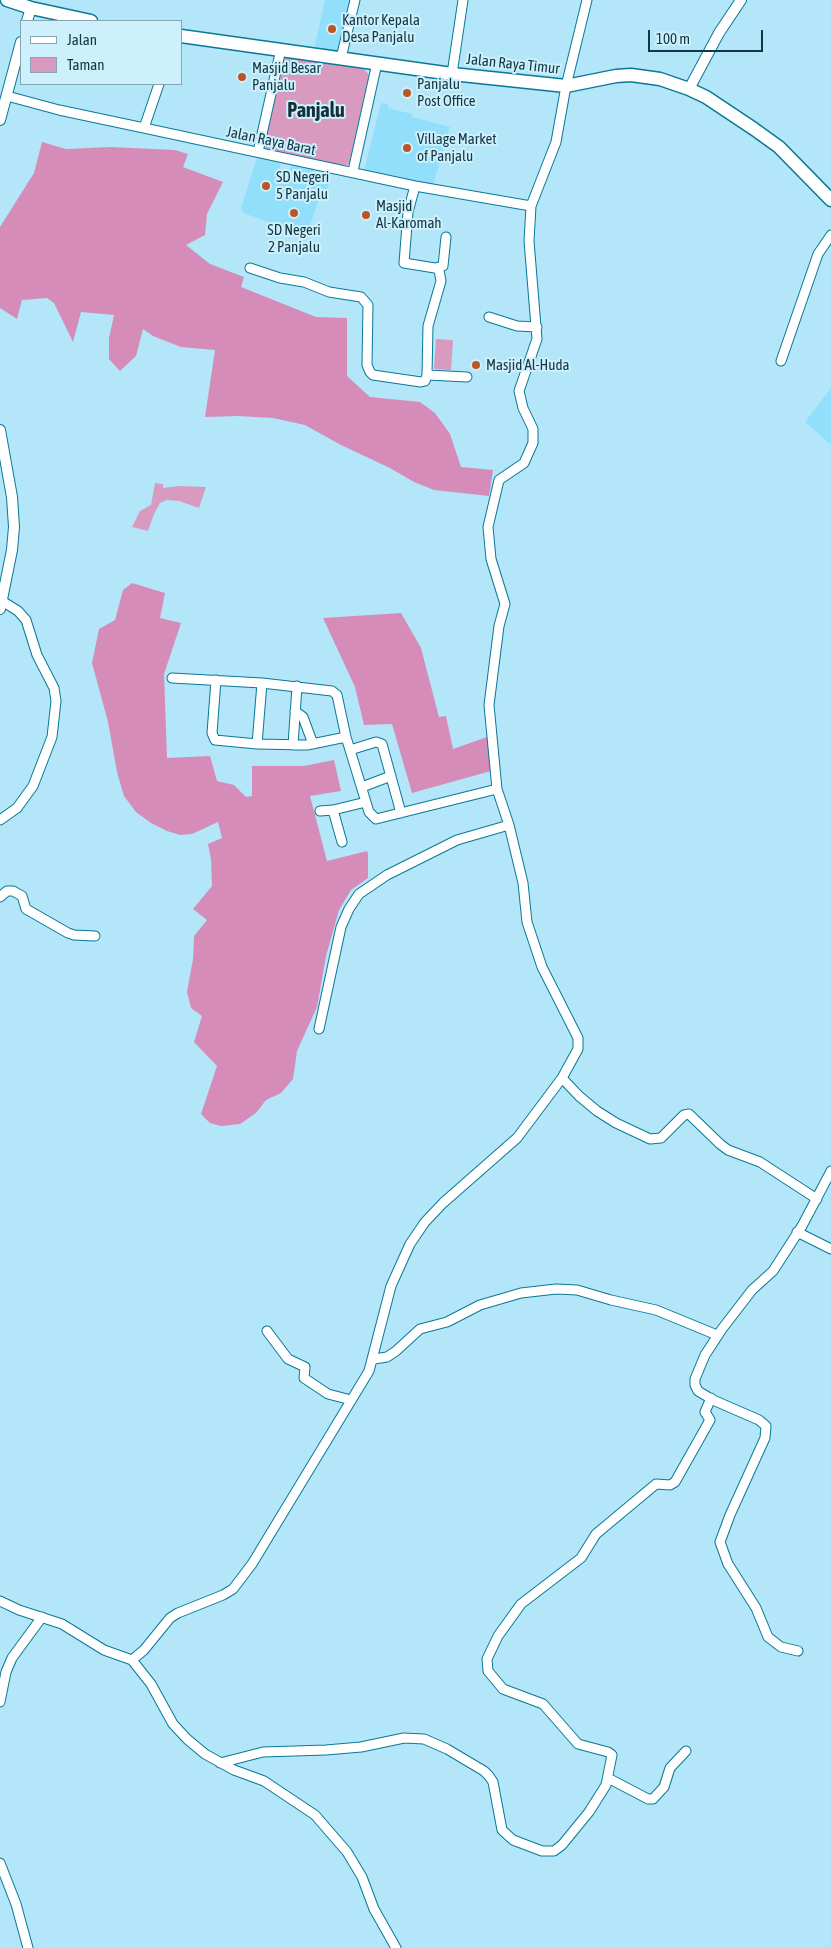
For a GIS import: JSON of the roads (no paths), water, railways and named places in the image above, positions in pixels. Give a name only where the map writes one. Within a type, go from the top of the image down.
[{"type":"main road","points":[[7,0],[31,8],[86,20]]},
{"type":"main road","name":"Jalan Raya Timur","points":[[182,36],[452,74],[566,86],[616,76],[631,75],[660,79],[689,89],[730,112],[779,147],[831,200]]},
{"type":"street","points":[[341,58],[354,0]]},
{"type":"street","points":[[452,74],[463,0]]},
{"type":"street","points":[[132,1660],[144,1650],[170,1618],[223,1595],[233,1589],[242,1578],[369,1371],[374,1359],[391,1286],[410,1244],[426,1222],[444,1203],[517,1138],[562,1078],[578,1049],[578,1038],[542,967],[527,922],[523,883],[498,789],[489,705],[499,626],[505,604],[491,559],[488,527],[499,480],[524,463],[532,447],[533,429],[523,408],[519,391],[526,367],[536,344],[537,327],[529,241],[531,206],[556,142],[566,86],[586,0]]},
{"type":"street","points":[[689,89],[719,33],[741,0]]},
{"type":"street","points":[[27,20],[31,8]]},
{"type":"street","points":[[0,120],[20,46]]},
{"type":"street","points":[[258,152],[281,49]]},
{"type":"street","points":[[353,171],[376,63]]},
{"type":"street","points":[[144,128],[159,85]]},
{"type":"street","name":"Jalan Raya Barat","points":[[7,96],[59,110],[353,171],[415,186],[531,206]]},
{"type":"street","points":[[415,186],[406,230],[404,263],[406,265],[436,268],[443,265],[446,237]]},
{"type":"street","points":[[781,361],[818,254],[831,235]]},
{"type":"street","points":[[250,268],[280,278],[304,282],[329,292],[361,297],[368,305],[368,365],[370,372],[373,375],[421,382],[425,381],[427,375],[428,326],[441,281],[439,270],[436,268]]},
{"type":"street","points":[[489,317],[516,326],[537,327]]},
{"type":"street","points":[[427,375],[467,377]]},
{"type":"street","points":[[0,430],[12,497],[14,527],[12,550],[1,606],[18,611],[26,620],[37,656],[54,688],[56,701],[52,737],[33,786],[17,808],[0,820]]},
{"type":"street","points":[[172,678],[297,686],[329,690],[335,693],[366,802],[371,815],[376,819],[498,789]]},
{"type":"street","points":[[216,680],[213,738],[217,740],[293,745],[314,744],[346,737]]},
{"type":"street","points":[[258,744],[262,683]]},
{"type":"street","points":[[293,745],[297,686]]},
{"type":"street","points":[[295,711],[304,717],[314,744]]},
{"type":"street","points":[[350,750],[379,742],[382,744],[401,814]]},
{"type":"street","points":[[362,787],[391,776]]},
{"type":"street","points":[[320,811],[333,810],[366,802]]},
{"type":"street","points":[[333,810],[342,842]]},
{"type":"street","points":[[319,1029],[341,927],[344,917],[359,894],[388,875],[457,840],[509,825]]},
{"type":"street","points":[[0,897],[7,891],[13,891],[22,896],[26,909],[68,933],[95,936]]},
{"type":"street","points":[[562,1078],[597,1111],[616,1123],[650,1139],[662,1138],[684,1115],[689,1114],[712,1138],[728,1150],[760,1162],[817,1199]]},
{"type":"street","points":[[798,1651],[781,1647],[768,1637],[756,1608],[728,1564],[720,1542],[730,1515],[765,1438],[766,1426],[759,1420],[711,1398],[696,1388],[695,1379],[705,1355],[717,1335],[752,1290],[773,1270],[817,1199],[831,1171]]},
{"type":"street","points":[[797,1232],[831,1249]]},
{"type":"street","points":[[374,1359],[387,1357],[420,1330],[447,1322],[489,1302],[521,1293],[556,1289],[577,1290],[656,1310],[717,1335]]},
{"type":"street","points":[[267,1331],[288,1359],[305,1367],[304,1378],[328,1394],[351,1400]]},
{"type":"street","points":[[220,1763],[263,1752],[326,1750],[404,1738],[424,1739],[447,1748],[484,1771],[493,1782],[502,1830],[513,1840],[548,1852],[554,1851],[562,1845],[589,1812],[606,1785],[612,1758],[610,1754],[575,1743],[543,1704],[503,1689],[488,1671],[487,1659],[498,1636],[521,1604],[580,1558],[596,1534],[656,1484],[675,1482],[710,1420],[705,1412],[711,1398]]},
{"type":"street","points":[[0,1601],[71,1629],[104,1650],[132,1660],[151,1684],[159,1701],[180,1733],[205,1754],[220,1763],[264,1781],[315,1815],[347,1852],[362,1877],[374,1909],[396,1948]]},
{"type":"street","points":[[0,1702],[6,1672],[12,1658],[42,1617]]},
{"type":"street","points":[[608,1778],[648,1798],[653,1798],[664,1787],[670,1768],[686,1751]]},
{"type":"street","points":[[0,1863],[16,1904],[28,1948]]},
{"type":"place","name":"Kantor Kepala Desa Panjalu","points":[[332,29]]},
{"type":"place","name":"Masjid Besar Panjalu","points":[[242,77]]},
{"type":"place","name":"Panjalu Post Office","points":[[407,93]]},
{"type":"place","name":"Village Market of Panjalu","points":[[407,148]]},
{"type":"place","name":"SD Negeri 5 Panjalu","points":[[266,186]]},
{"type":"place","name":"SD Negeri 2 Panjalu","points":[[294,213]]},
{"type":"place","name":"Masjid Al-Karomah","points":[[366,215]]},
{"type":"place","name":"Masjid Al-Huda","points":[[476,365]]},
{"type":"district","name":"Panjalu","points":[[316,111]]}]
